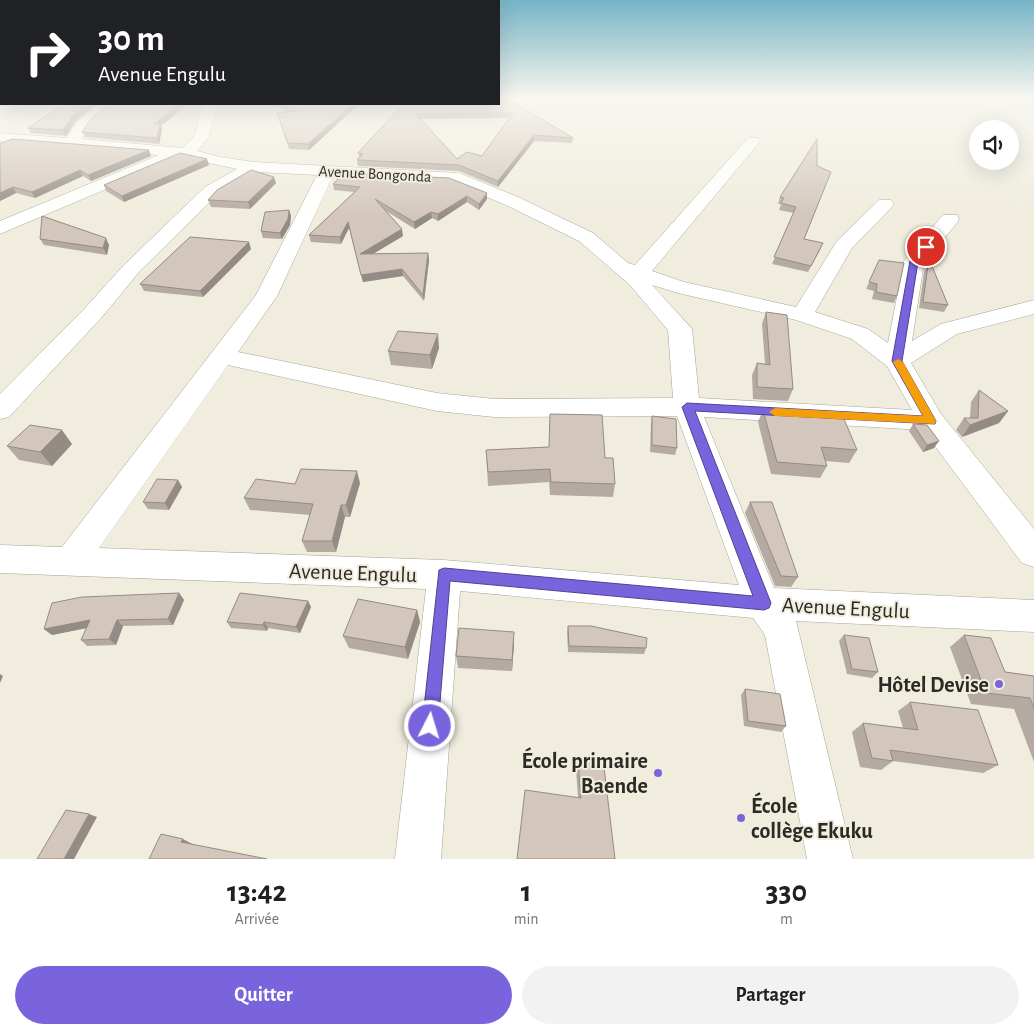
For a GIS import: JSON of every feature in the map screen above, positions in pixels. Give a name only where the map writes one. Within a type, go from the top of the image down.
[{"type":"street","name":"Avenue Bongonda","points":[[25,139],[183,152],[219,162],[254,167],[453,177],[512,201],[586,237],[629,270],[680,329],[687,407],[764,603],[782,628],[830,859]]},
{"type":"street","points":[[73,143],[74,139]]},
{"type":"street","points":[[0,228],[183,152],[198,139]]},
{"type":"street","points":[[753,141],[629,270],[678,287],[802,315],[860,334],[897,361],[931,421],[1034,553]]},
{"type":"street","points":[[0,410],[94,312],[132,268],[211,191],[254,167]]},
{"type":"street","points":[[70,562],[266,296],[328,170]]},
{"type":"street","points":[[802,315],[844,245],[885,204]]},
{"type":"street","points":[[897,361],[914,261],[950,219]]},
{"type":"street","points":[[897,361],[949,329],[1034,307]]},
{"type":"street","points":[[221,356],[437,402],[494,408],[687,407],[931,421]]},
{"type":"street","name":"Avenue Engulu","points":[[0,559],[444,575],[764,603],[1034,616]]},
{"type":"street","points":[[418,859],[444,575]]},
{"type":"building","points":[[13,139],[149,150],[88,175],[80,170],[32,192],[13,187],[0,193],[0,144]]},
{"type":"building","points":[[287,139],[314,139],[308,144],[288,143]]},
{"type":"building","points":[[371,139],[439,139],[457,159],[467,152],[482,156],[494,139],[531,139],[498,181],[459,165],[357,160],[363,154],[358,153]]},
{"type":"building","points":[[817,139],[817,166],[831,172],[804,239],[823,243],[811,266],[774,257],[796,207],[781,203],[784,198],[780,197]]},
{"type":"building","points":[[180,153],[207,159],[122,196],[104,185]]},
{"type":"building","points":[[251,170],[274,177],[248,202],[208,200],[217,190]]},
{"type":"building","points":[[344,173],[449,178],[487,193],[479,204],[467,196],[438,214],[431,212],[414,222],[375,199],[402,229],[360,254],[428,253],[423,295],[402,269],[361,275],[348,222],[340,237],[309,235],[360,187],[333,184]]},
{"type":"building","points":[[289,210],[288,219],[280,233],[261,231],[265,212]]},
{"type":"building","points":[[42,216],[106,238],[103,248],[40,239]]},
{"type":"building","points":[[190,237],[249,242],[200,291],[140,284]]},
{"type":"building","points":[[879,260],[904,263],[897,296],[876,292],[877,284],[869,282]]},
{"type":"building","points":[[928,265],[932,266],[948,305],[923,302]]},
{"type":"building","points":[[766,312],[787,315],[793,389],[757,387],[757,363],[770,365]]},
{"type":"building","points":[[398,331],[438,334],[430,355],[388,351]]},
{"type":"building","points":[[979,390],[1008,411],[970,425],[964,418],[978,418]]},
{"type":"building","points":[[763,410],[842,414],[857,450],[821,447],[827,466],[777,462]]},
{"type":"building","points":[[550,414],[602,415],[605,458],[613,458],[615,484],[551,482],[550,469],[488,472],[486,450],[549,447]]},
{"type":"building","points":[[652,416],[676,419],[677,448],[652,445]]},
{"type":"building","points":[[913,424],[927,425],[939,441],[927,445]]},
{"type":"building","points":[[30,425],[62,430],[40,452],[7,446]]},
{"type":"building","points":[[301,469],[357,471],[346,505],[341,505],[332,541],[302,541],[313,504],[244,498],[256,479],[295,484]]},
{"type":"building","points":[[157,479],[178,480],[165,503],[143,502]]},
{"type":"building","points":[[750,502],[772,502],[798,577],[781,576]]},
{"type":"building","points":[[179,593],[168,619],[117,620],[109,639],[81,640],[90,620],[44,629],[52,603],[82,597]]},
{"type":"building","points":[[240,593],[308,601],[296,627],[264,622],[263,625],[227,622]]},
{"type":"building","points":[[358,599],[417,610],[405,647],[343,636]]},
{"type":"building","points":[[568,626],[591,626],[647,638],[646,648],[569,646]]},
{"type":"building","points":[[459,628],[514,632],[512,660],[456,656]]},
{"type":"building","points":[[844,635],[869,638],[878,672],[852,669]]},
{"type":"building","points":[[964,635],[991,638],[1005,672],[1034,676],[1034,708],[1030,698],[986,693]]},
{"type":"building","points":[[745,689],[780,694],[786,726],[748,721]]},
{"type":"building","points":[[910,702],[978,710],[998,765],[890,750],[893,761],[872,758],[863,723],[918,730]]},
{"type":"building","points":[[603,759],[615,859],[517,859],[525,790],[581,798],[578,761]]},
{"type":"building","points":[[66,810],[89,814],[64,859],[37,859]]},
{"type":"building","points":[[161,834],[183,839],[181,842],[267,859],[149,859]]},
{"type":"slow traffic","points":[[775,412],[931,421],[898,362]]},
{"type":"place","name":"Hôtel Devise","points":[[999,684]]},
{"type":"place","name":"École primaire Baende","points":[[658,773]]},
{"type":"place","name":"École collège Ekuku","points":[[741,818]]},
{"type":"route","points":[[430,726],[444,575],[764,603],[687,407],[931,421],[897,361],[914,261],[926,247]]}]
